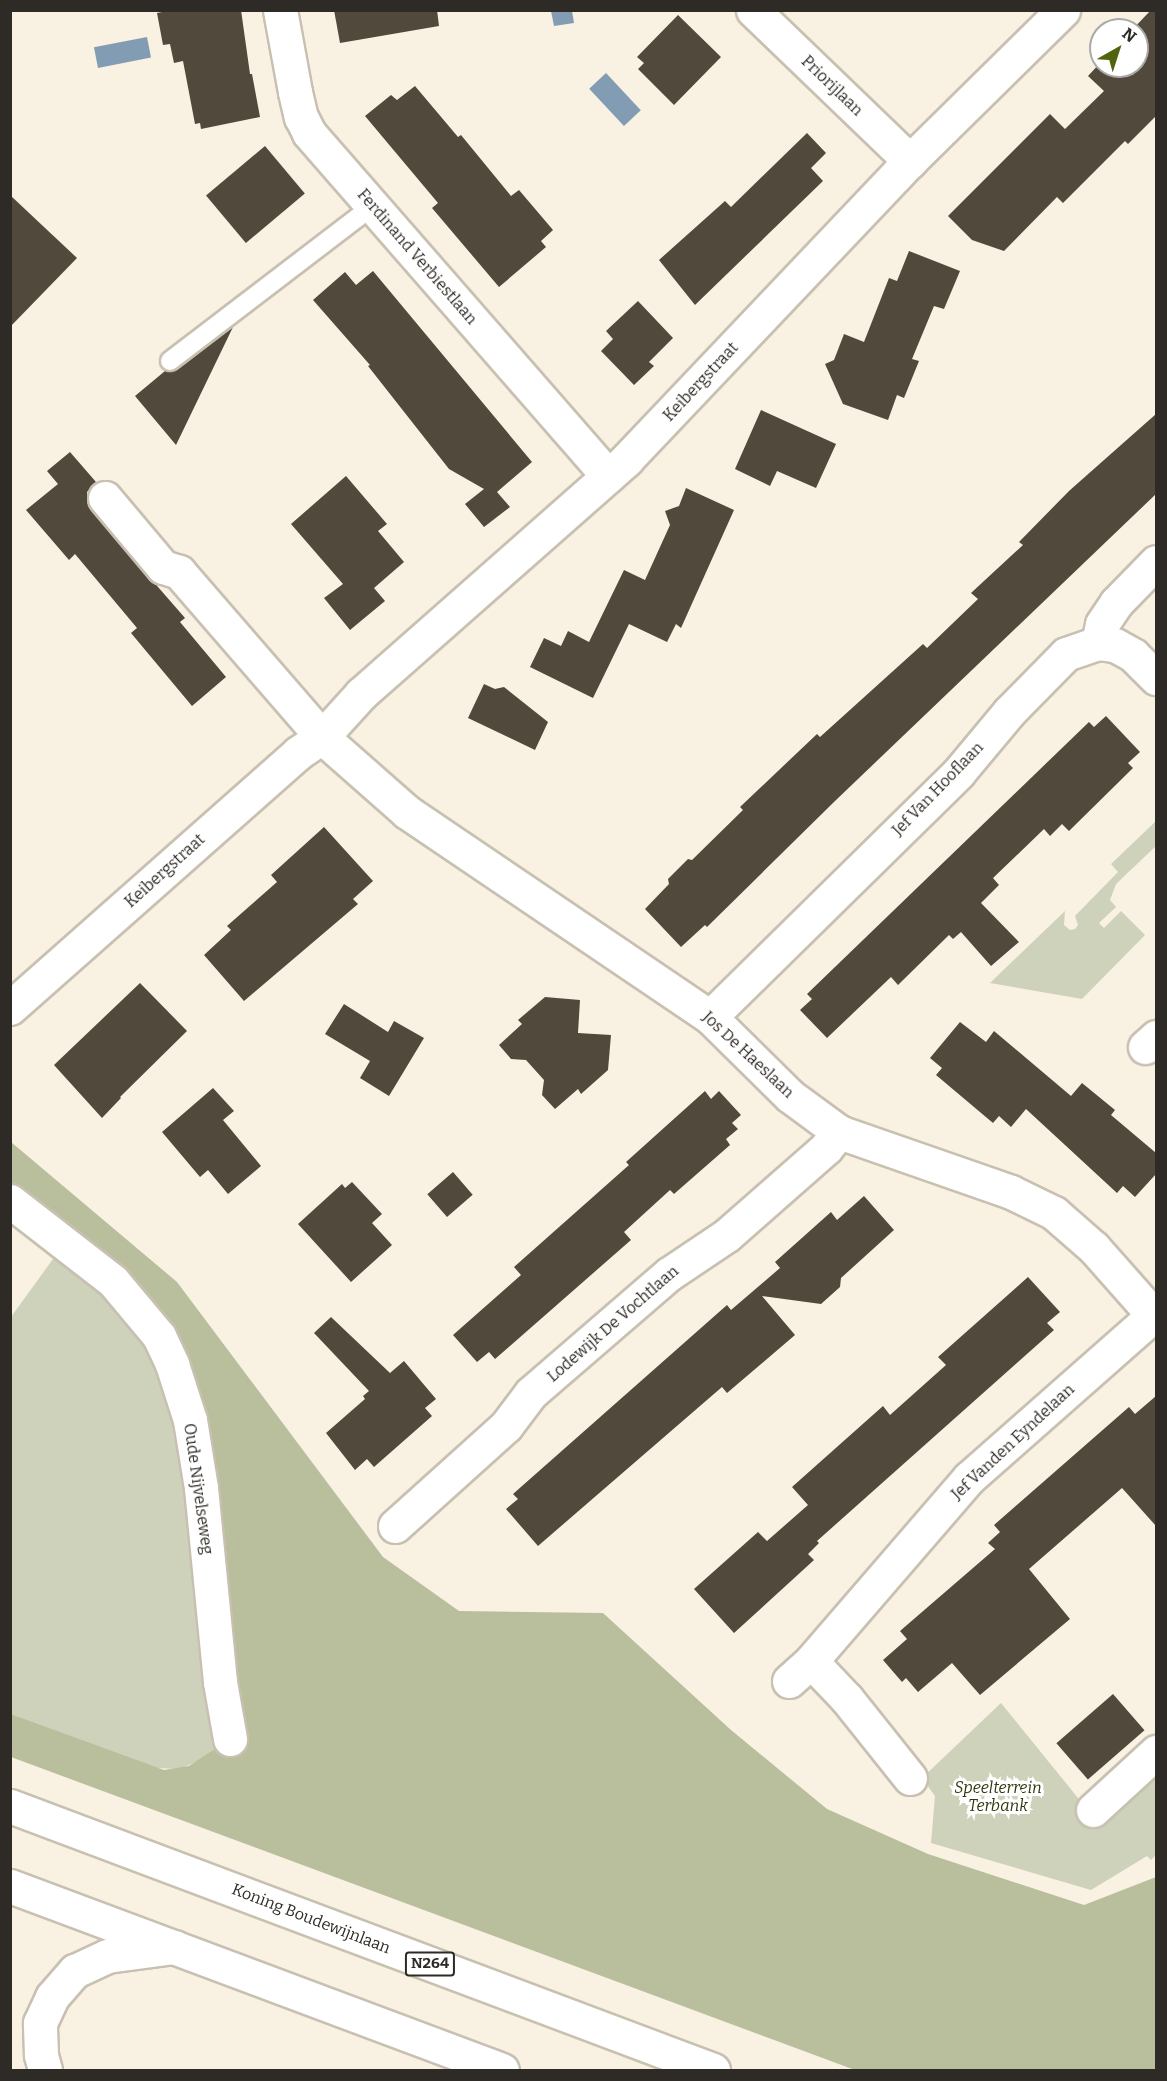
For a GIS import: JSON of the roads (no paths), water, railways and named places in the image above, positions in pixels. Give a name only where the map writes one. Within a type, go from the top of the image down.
[{"type":"main road","name":"Ferdinand Verbiestlaan","points":[[280,10],[301,117],[309,133],[608,476]]},
{"type":"main road","name":"Priorijlaan","points":[[753,10],[910,161]]},
{"type":"main road","name":"Keibergstraat","points":[[10,1008],[298,753],[322,737],[361,694],[640,446],[910,161],[1064,10]]},
{"type":"main road","points":[[105,498],[163,567],[180,572],[322,737]]},
{"type":"main road","points":[[1156,562],[1116,603],[1102,624],[1098,643],[1115,645],[1133,656],[1156,678]]},
{"type":"main road","name":"Jef Van Hooflaan","points":[[710,1017],[959,772],[1009,712],[1066,654],[1098,643]]},
{"type":"main road","name":"Jos De Haeslaan","points":[[322,737],[407,812],[710,1017],[790,1096],[839,1132],[1011,1192],[1054,1213],[1094,1248],[1155,1316]]},
{"type":"main road","name":"Lodewijk De Vochtlaan","points":[[395,1526],[506,1426],[531,1393],[669,1274],[727,1235],[826,1148],[839,1132]]},
{"type":"main road","name":"Oude Nijvelseweg","points":[[10,1201],[113,1281],[159,1336],[172,1364],[190,1420],[201,1488],[220,1682],[230,1739]]},
{"type":"main road","name":"Jef Vanden Eyndelaan","points":[[910,1778],[847,1699],[800,1671],[969,1478],[1155,1316]]},
{"type":"main road","points":[[1093,1810],[1156,1752]]},
{"type":"main road","name":"Koning Boudewijnlaan","points":[[10,1806],[713,2070]]},
{"type":"main road","points":[[10,1886],[502,2070]]},
{"type":"main road","points":[[45,2070],[41,2055],[40,2024],[52,1997],[75,1971],[107,1956],[174,1947]]},
{"type":"lane","points":[[170,361],[373,206]]},
{"type":"water","points":[[551,11],[572,11],[574,23],[554,26]]},
{"type":"water","points":[[147,37],[151,58],[98,68],[94,47]]},
{"type":"water","points":[[606,73],[641,110],[624,126],[589,89]]},
{"type":"park label","name":"Speelterrein Terbank","points":[[998,1797]]}]
